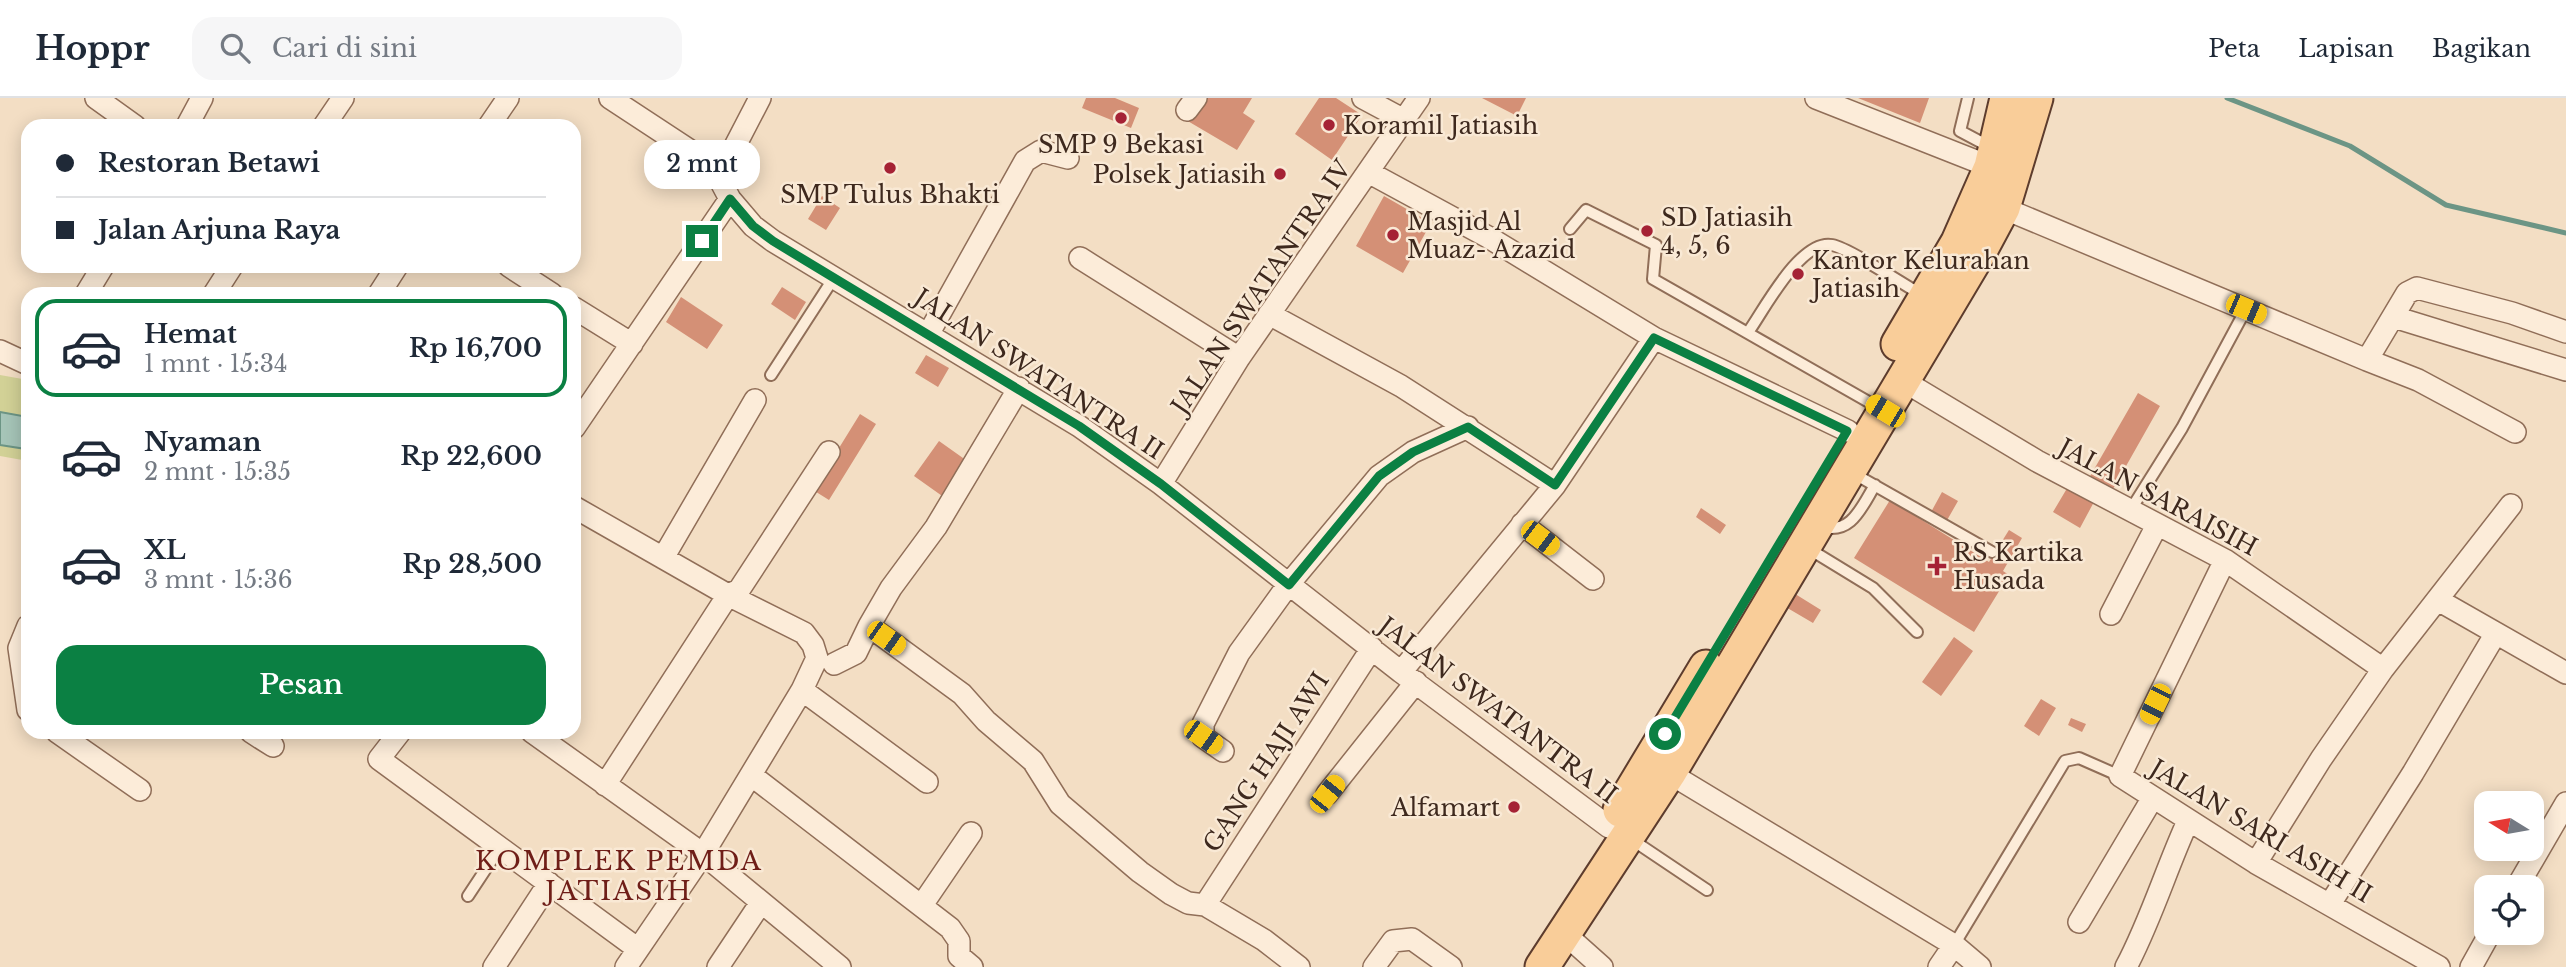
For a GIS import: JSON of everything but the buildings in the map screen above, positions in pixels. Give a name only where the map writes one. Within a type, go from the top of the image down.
[{"type":"main road","points":[[1517,967],[1619,832],[1669,773],[1815,533],[1861,478],[1875,405],[1925,297],[1958,242],[1994,158],[2007,98]]},
{"type":"main road","points":[[1542,967],[1565,934],[1619,832],[1847,431],[1902,380],[2003,208],[2036,98]]},
{"type":"street","points":[[96,98],[125,119]]},
{"type":"street","points":[[191,119],[202,98]]},
{"type":"street","points":[[329,119],[343,98]]},
{"type":"street","points":[[494,119],[508,98]]},
{"type":"street","name":"JALAN SWATANTRA II","points":[[610,98],[712,165],[730,199],[753,226],[773,241],[1019,388],[1161,484],[1409,677],[1619,832]]},
{"type":"street","points":[[719,177],[760,98]]},
{"type":"street","points":[[1363,98],[1406,121]]},
{"type":"street","name":"JALAN SWATANTRA IV","points":[[1161,484],[1269,314],[1370,173],[1419,98]]},
{"type":"street","points":[[1816,98],[1994,158]]},
{"type":"street","points":[[929,333],[1025,161],[1041,151],[1068,158]]},
{"type":"street","points":[[1370,173],[1488,237],[1654,338],[1847,431]]},
{"type":"street","points":[[581,418],[730,199]]},
{"type":"street","points":[[2003,208],[2418,380],[2515,432]]},
{"type":"street","points":[[1080,258],[1240,358]]},
{"type":"street","points":[[520,273],[541,287]]},
{"type":"street","points":[[2367,360],[2407,293],[2424,288],[2566,332]]},
{"type":"street","points":[[581,312],[632,344]]},
{"type":"street","points":[[1269,314],[1468,427],[1555,485]]},
{"type":"street","points":[[2394,317],[2566,370]]},
{"type":"street","points":[[1327,794],[1409,677],[1522,524],[1555,485],[1654,338]]},
{"type":"street","points":[[0,351],[21,361]]},
{"type":"street","name":"JALAN SARAISIH","points":[[1902,380],[2036,461],[2225,559],[2383,669]]},
{"type":"street","points":[[834,664],[856,653],[891,588],[936,527],[1019,388]]},
{"type":"street","points":[[663,558],[755,400]]},
{"type":"street","points":[[1223,751],[1203,737],[1203,724],[1240,653],[1289,585],[1379,476],[1413,452],[1468,427]]},
{"type":"street","points":[[605,785],[728,595],[739,590],[829,452]]},
{"type":"street","points":[[2256,863],[2321,759],[2383,669],[2511,505]]},
{"type":"street","points":[[581,511],[728,595],[804,633],[817,658],[802,690],[703,854],[626,967]]},
{"type":"street","points":[[1522,524],[1594,579]]},
{"type":"street","points":[[2111,614],[2157,525]]},
{"type":"street","name":"JALAN SARI ASIH II","points":[[2225,559],[2120,776],[2152,799],[2256,863],[2439,967]]},
{"type":"street","points":[[2438,600],[2566,673]]},
{"type":"street","points":[[869,626],[962,694],[986,721],[1033,761],[1060,803],[1140,872],[1177,897],[1205,905],[1264,940],[1299,967]]},
{"type":"street","points":[[2330,904],[2496,633]]},
{"type":"street","points":[[21,643],[21,662]]},
{"type":"street","name":"GANG HAJI AWI","points":[[1205,905],[1372,648]]},
{"type":"street","points":[[802,690],[927,782]]},
{"type":"street","points":[[67,739],[140,790]]},
{"type":"street","points":[[262,739],[273,746]]},
{"type":"street","points":[[395,739],[379,759],[638,949]]},
{"type":"street","points":[[542,739],[703,854],[760,904],[812,958],[840,967]]},
{"type":"street","points":[[1669,773],[1954,945],[1980,967]]},
{"type":"street","points":[[751,775],[950,928],[960,941],[960,963]]},
{"type":"street","points":[[2078,922],[2152,799]]},
{"type":"street","points":[[2524,875],[2565,807]]},
{"type":"street","points":[[2126,967],[2143,937],[2168,866],[2188,821]]},
{"type":"street","points":[[922,905],[971,833]]},
{"type":"street","points":[[494,967],[549,883]]},
{"type":"street","points":[[718,967],[760,904]]},
{"type":"street","points":[[1565,934],[1602,967]]},
{"type":"street","points":[[1374,967],[1393,941],[1412,939],[1451,967]]},
{"type":"street","points":[[1939,967],[1954,945]]},
{"type":"street","points":[[2472,967],[2484,945]]},
{"type":"lane","points":[[1968,98],[1960,131],[1994,158]]},
{"type":"lane","points":[[1570,229],[1586,210],[1656,245],[1653,279],[1749,331],[1875,405]]},
{"type":"lane","points":[[1749,331],[1797,262],[1816,247],[1835,245],[1925,297]]},
{"type":"lane","points":[[771,375],[835,276]]},
{"type":"lane","points":[[2130,511],[2182,428],[2246,309]]},
{"type":"lane","points":[[1861,478],[1992,552]]},
{"type":"lane","points":[[1815,533],[1917,632]]},
{"type":"lane","points":[[1954,945],[2065,761],[2079,758],[2120,776]]},
{"type":"lane","points":[[1619,832],[1707,890]]},
{"type":"lane","points":[[468,895],[499,849]]},
{"type":"shaded area","points":[[0,375],[21,379],[21,460],[0,456]]},
{"type":"shaded area","points":[[0,412],[21,416],[21,448],[0,445]]},
{"type":"waterway","points":[[2227,98],[2350,146],[2446,205],[2566,233]]},
{"type":"place","name":"SMP 9 Bekasi","points":[[1121,118]]},
{"type":"place","name":"Koramil Jatiasih","points":[[1329,125]]},
{"type":"place","name":"SMP Tulus Bhakti","points":[[890,168]]},
{"type":"place","name":"Polsek Jatiasih","points":[[1280,174]]},
{"type":"place","name":"SD Jatiasih 4, 5, 6","points":[[1647,231]]},
{"type":"place","name":"Masjid Al Muaz- Azazid","points":[[1393,235]]},
{"type":"place","name":"Kantor Kelurahan Jatiasih","points":[[1798,274]]},
{"type":"place","name":"RS Kartika Husada","points":[[1937,566]]},
{"type":"place","name":"Alfamart","points":[[1514,807]]},
{"type":"district","name":"KOMPLEK PEMDA JATIASIH","points":[[619,876]]},
{"type":"route","points":[[702,241],[730,199],[753,226],[773,241],[835,276],[1079,426],[1161,484],[1289,585],[1379,476],[1413,452],[1468,427],[1555,485],[1609,400],[1654,338],[1847,431],[1665,734]]}]
